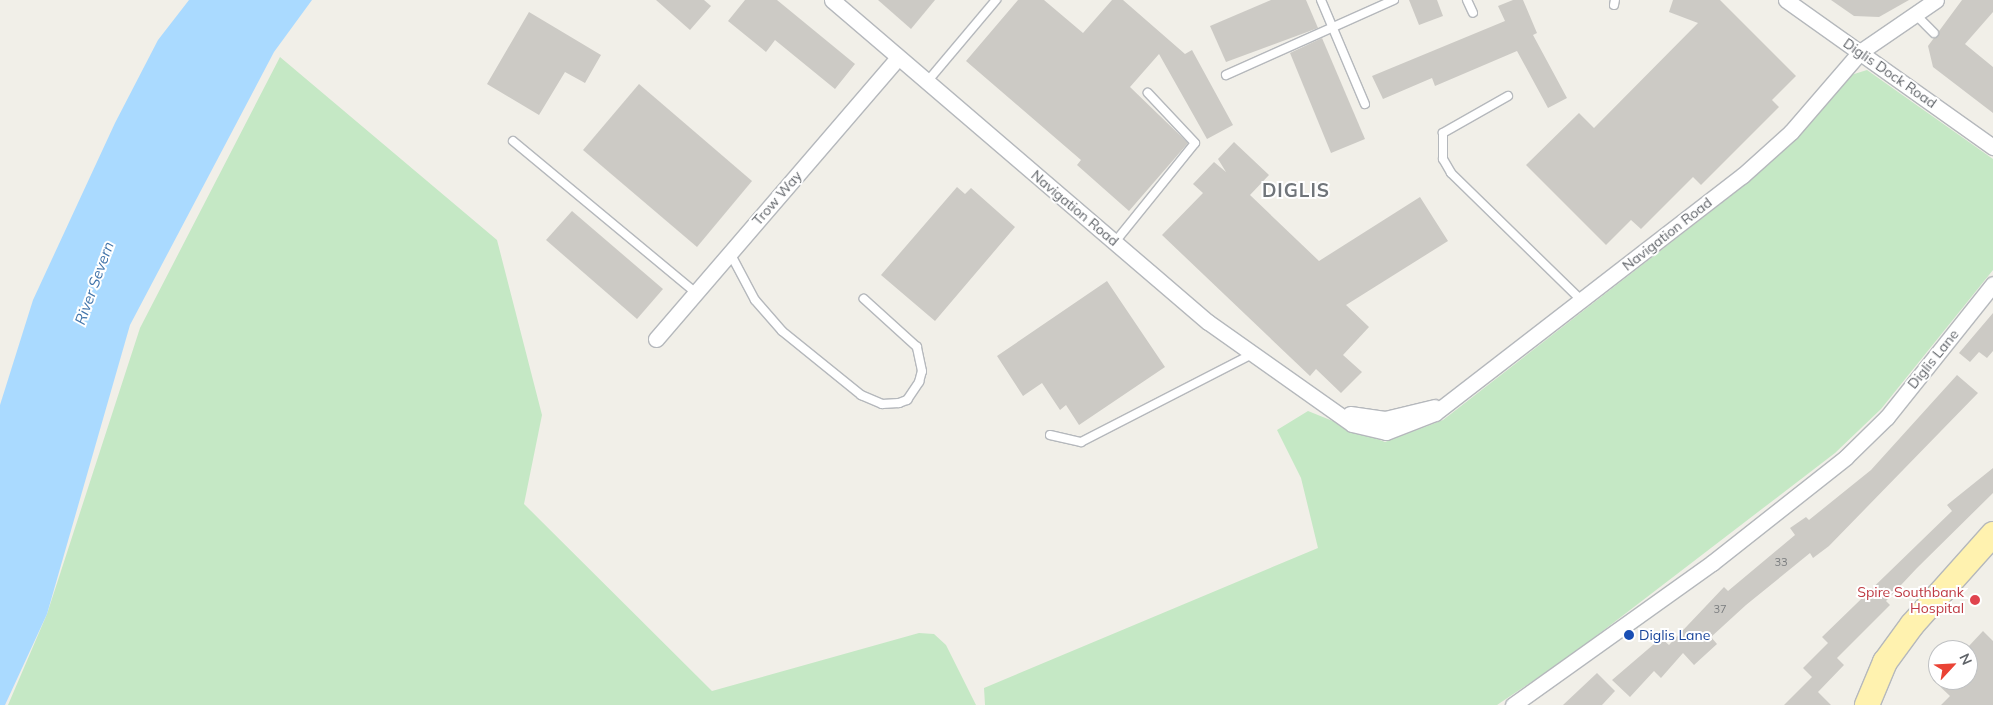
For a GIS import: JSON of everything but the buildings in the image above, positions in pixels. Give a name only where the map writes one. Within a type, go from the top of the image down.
[{"type":"main road","points":[[1867,705],[1885,662],[1912,625],[1993,534]]},
{"type":"street","name":"Navigation Road","points":[[832,0],[926,83],[1252,354],[1352,424],[1386,432],[1421,422],[1456,397],[1742,176],[1791,132],[1860,52],[1916,16],[1936,0]]},
{"type":"street","name":"Diglis Dock Road","points":[[1786,0],[1993,147]]},
{"type":"street","name":"Trow Way","points":[[656,339],[898,58]]},
{"type":"street","name":"Diglis Lane","points":[[1513,705],[1696,574],[1846,457],[1886,417],[1993,284]]},
{"type":"lane","points":[[926,83],[996,0]]},
{"type":"lane","points":[[1321,0],[1365,104]]},
{"type":"lane","points":[[1226,75],[1394,0]]},
{"type":"lane","points":[[1467,0],[1472,13]]},
{"type":"lane","points":[[1916,16],[1934,33]]},
{"type":"lane","points":[[1115,242],[1196,143],[1148,92]]},
{"type":"lane","points":[[1508,96],[1443,133],[1444,158],[1452,172],[1581,300]]},
{"type":"lane","points":[[513,141],[696,293]]},
{"type":"lane","points":[[730,253],[755,300],[798,344],[861,394],[882,404],[899,403],[919,382],[922,371],[917,347],[864,299]]},
{"type":"lane","points":[[1050,435],[1081,442],[1252,354]]},
{"type":"green space","points":[[280,57],[497,240],[542,415],[524,504],[712,691],[919,633],[934,634],[946,645],[976,705],[8,705],[47,614],[140,328]]},
{"type":"green space","points":[[1867,70],[1993,159],[1993,270],[1881,409],[1835,453],[1570,656],[1497,705],[985,705],[984,688],[1318,548],[1301,478],[1277,430],[1308,411],[1385,442],[1443,420],[1732,195],[1785,149],[1851,75]]},
{"type":"water","name":"River Severn","points":[[189,0],[312,0],[274,52],[130,325],[47,614],[5,705],[0,705],[0,405],[33,300],[115,123],[158,40]]},
{"type":"place","name":"Spire Southbank Hospital","points":[[1975,600]]},
{"type":"place","name":"Diglis Lane","points":[[1629,635]]},
{"type":"district","name":"DIGLIS","points":[[1296,191]]}]
